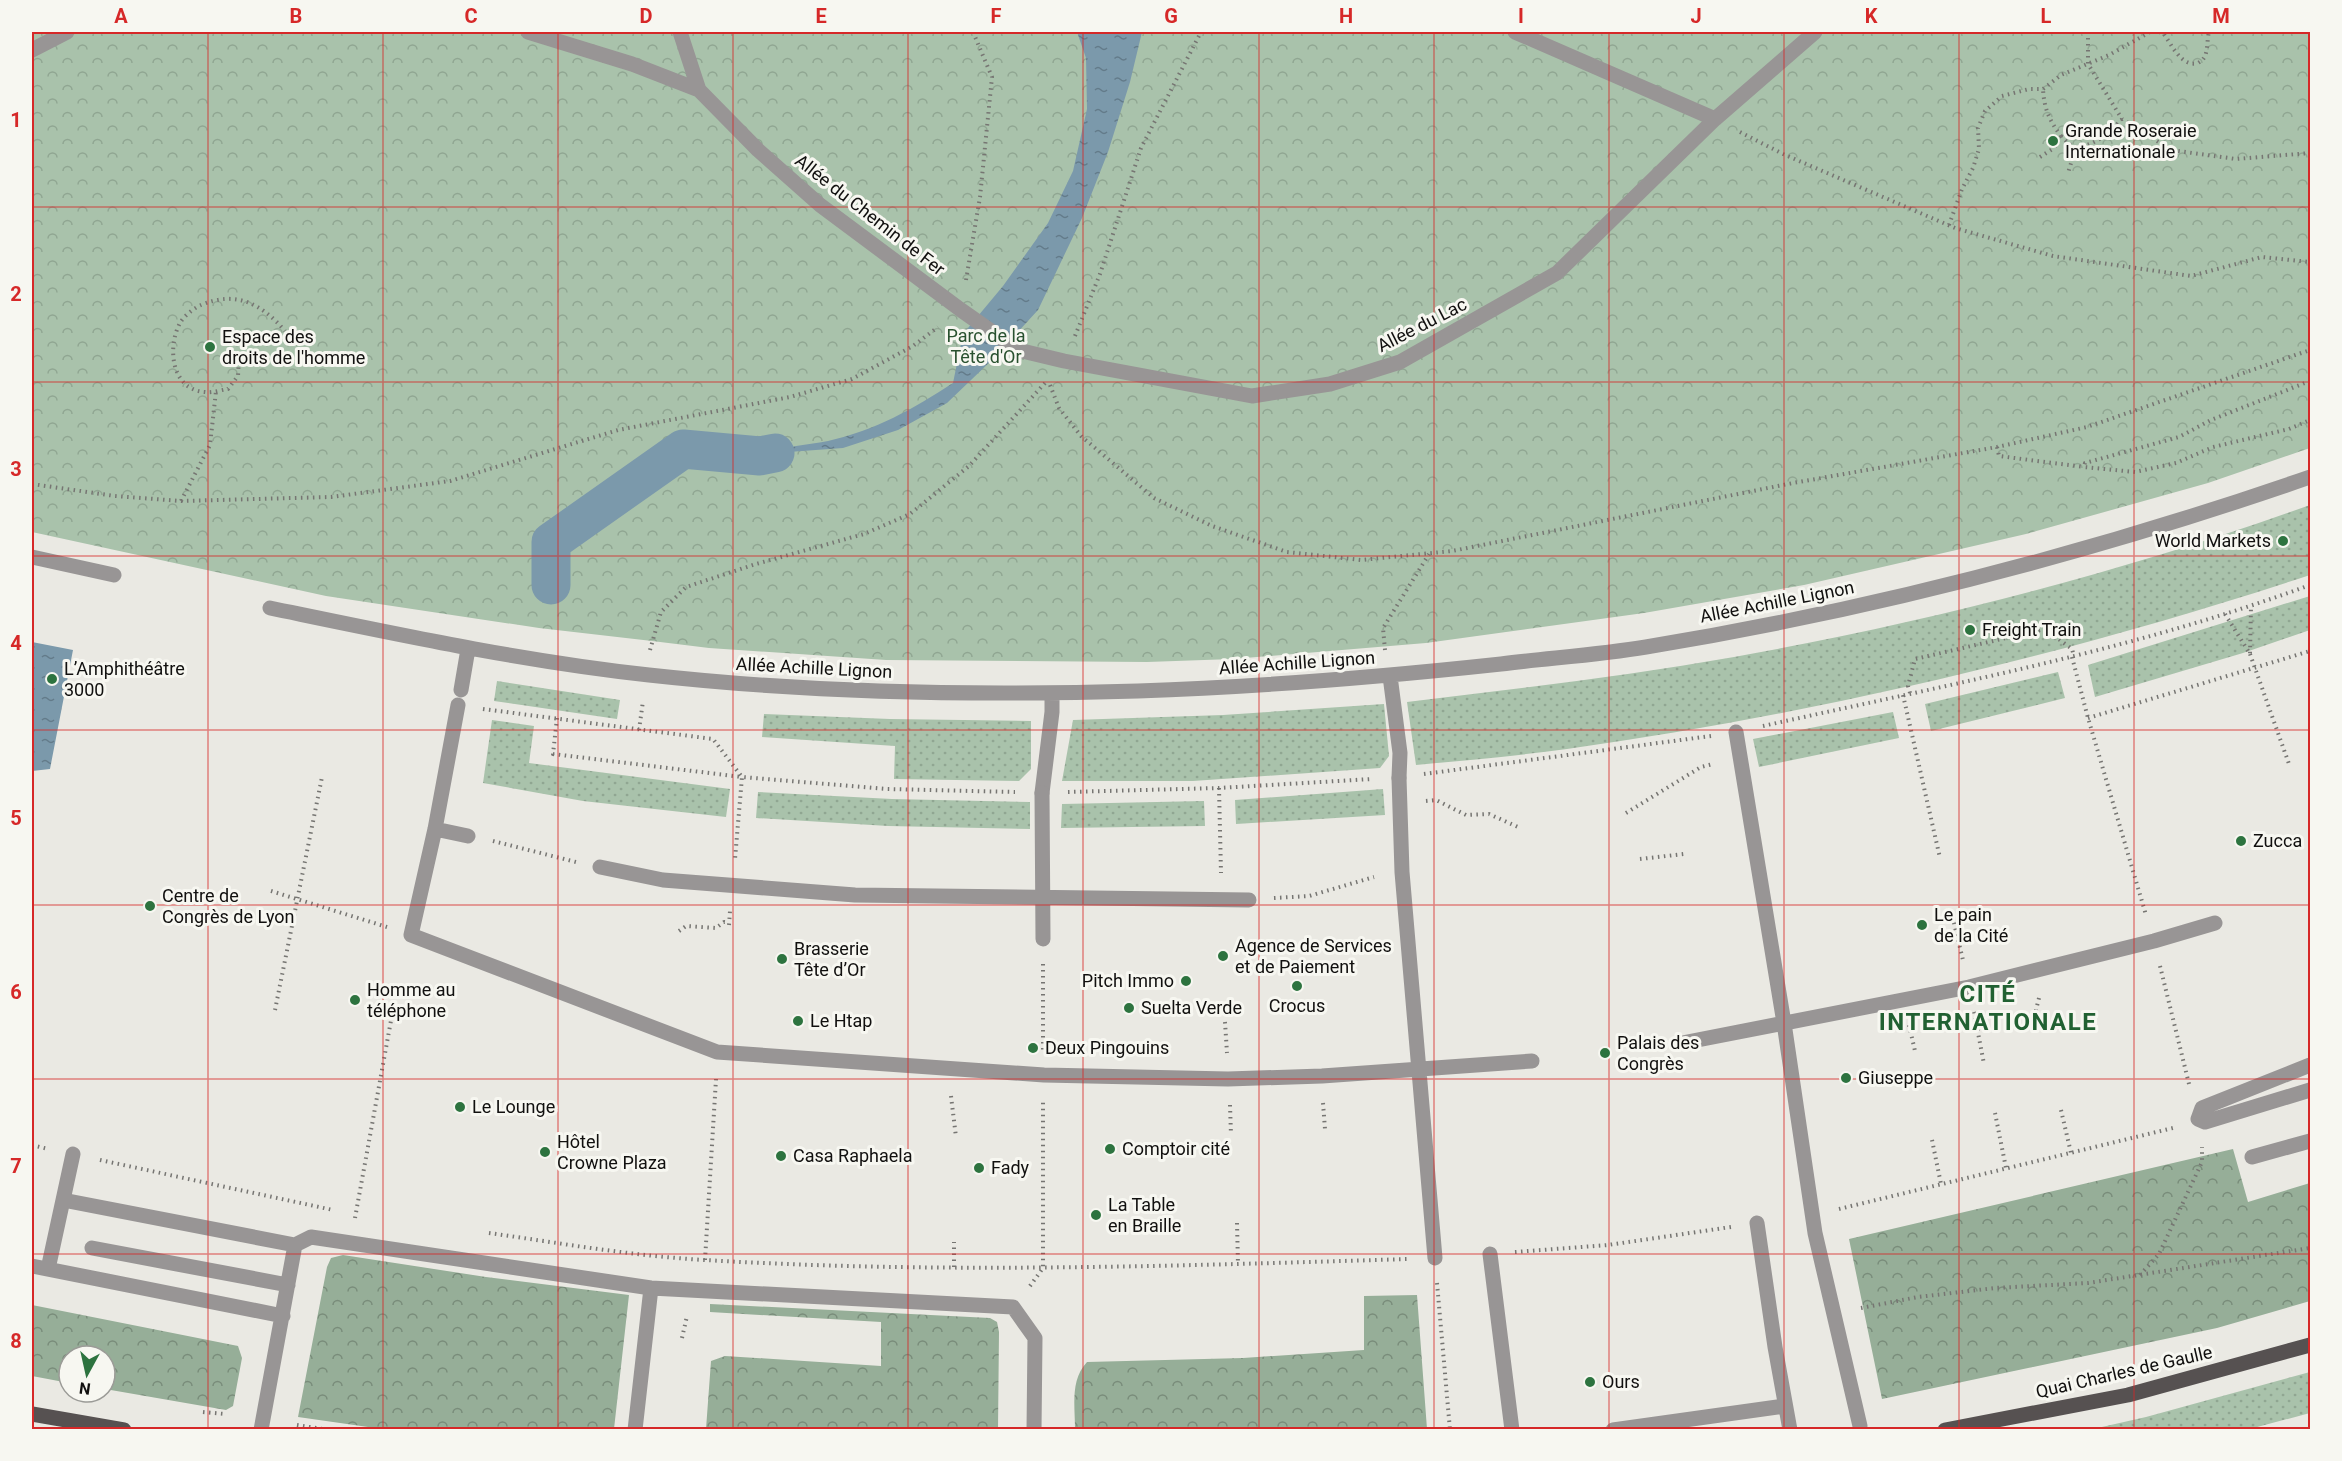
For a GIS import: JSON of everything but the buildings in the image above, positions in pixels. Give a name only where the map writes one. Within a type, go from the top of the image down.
[{"type":"main road","name":"Quai Charles de Gaulle","points":[[1946,1430],[2128,1395],[2310,1345]]},
{"type":"main road","points":[[32,1414],[124,1430]]},
{"type":"street","points":[[32,50],[67,32]]},
{"type":"street","points":[[528,32],[632,64],[699,90]]},
{"type":"street","name":"Allée du Chemin de Fer","points":[[680,32],[699,90],[758,150],[820,205],[965,313]]},
{"type":"street","points":[[1515,32],[1715,119]]},
{"type":"street","name":"Allée du Lac","points":[[965,313],[1018,350],[1252,396],[1330,384],[1400,362],[1557,273],[1715,119],[1815,32]]},
{"type":"street","name":"Allée Achille Lignon","points":[[270,608],[468,649],[618,672],[747,685],[923,693],[1052,693],[1230,688],[1390,676],[1642,648],[1855,607],[2031,564],[2240,502],[2310,477]]},
{"type":"street","points":[[32,557],[114,575]]},
{"type":"street","points":[[468,649],[435,829],[411,934],[717,1052],[1044,1075],[1228,1079],[1322,1076],[1532,1061]]},
{"type":"street","points":[[1390,676],[1400,753],[1402,872],[1435,1258]]},
{"type":"street","points":[[1043,939],[1042,793],[1052,712],[1052,693]]},
{"type":"street","points":[[1736,732],[1784,1023],[1812,1216],[1860,1426]]},
{"type":"street","points":[[435,829],[468,836]]},
{"type":"street","points":[[600,867],[663,880],[855,895],[1249,900]]},
{"type":"street","points":[[1677,1044],[1979,985],[2154,941],[2215,923]]},
{"type":"street","points":[[2310,1065],[2202,1108],[2198,1119],[2205,1122],[2310,1090]]},
{"type":"street","points":[[2252,1157],[2310,1140]]},
{"type":"street","points":[[48,1269],[73,1154]]},
{"type":"street","points":[[63,1200],[295,1245],[310,1237],[651,1288],[1013,1307],[1035,1338],[1034,1430]]},
{"type":"street","points":[[1757,1223],[1774,1347],[1790,1430]]},
{"type":"street","points":[[261,1430],[295,1245]]},
{"type":"street","points":[[92,1248],[288,1286]]},
{"type":"street","points":[[1490,1254],[1512,1430]]},
{"type":"street","points":[[32,1266],[283,1316]]},
{"type":"street","points":[[635,1430],[651,1288]]},
{"type":"street","points":[[1613,1430],[1784,1406]]},
{"type":"path","points":[[32,484],[115,496],[181,501],[331,497],[450,481],[618,430],[790,397],[852,379],[913,346],[965,313],[992,77],[973,32]]},
{"type":"path","points":[[1065,361],[1100,274],[1142,148],[1201,32]]},
{"type":"path","points":[[2088,32],[2088,64],[2122,119],[2171,150],[2236,159],[2310,153]]},
{"type":"path","points":[[1949,225],[1962,189],[1973,168],[1979,149],[1978,128],[1985,111],[2002,96],[2029,89],[2043,89],[2061,75],[2124,48],[2150,32]]},
{"type":"path","points":[[2159,32],[2163,33],[2186,63],[2194,64],[2201,62],[2205,56],[2209,32]]},
{"type":"path","points":[[2043,89],[2044,106],[2051,122],[2061,136],[2076,147],[2085,147],[2095,142],[2122,119]]},
{"type":"path","points":[[1715,119],[1783,153],[1949,225],[2053,255],[2191,276],[2262,257],[2310,262]]},
{"type":"path","points":[[2040,157],[2054,148],[2061,136]]},
{"type":"path","points":[[2068,173],[2076,147]]},
{"type":"path","points":[[228,349],[239,357],[238,376],[228,389],[216,391],[205,392],[190,387],[179,377],[172,358],[174,338],[181,321],[196,308],[215,299],[236,298],[257,306],[274,317],[285,332]]},
{"type":"path","points":[[654,633],[661,612],[686,587],[756,564],[864,534],[910,514],[969,466],[1048,380],[1059,408],[1081,436],[1154,498],[1212,526],[1287,552],[1361,560],[1464,549],[1793,483],[1997,447],[2087,427],[2310,350]]},
{"type":"path","points":[[2084,467],[2085,463],[2179,437],[2211,420],[2310,381]]},
{"type":"path","points":[[181,501],[210,445],[216,391]]},
{"type":"path","points":[[1997,447],[1999,456],[2135,472],[2176,464],[2213,447],[2289,429],[2310,420]]},
{"type":"path","points":[[1384,641],[1383,628],[1430,553]]},
{"type":"path","points":[[2250,654],[2251,606]]},
{"type":"path","points":[[2225,614],[2250,654],[2289,764]]},
{"type":"path","points":[[1910,693],[1908,686],[1916,659],[2045,629],[2072,649],[2088,718],[2154,941],[2198,1119],[2202,1162],[2159,1254],[2140,1275]]},
{"type":"path","points":[[2088,718],[2310,651]]},
{"type":"path","points":[[639,730],[644,695]]},
{"type":"path","points":[[1903,695],[1940,858]]},
{"type":"path","points":[[557,718],[553,754],[742,777],[740,803]]},
{"type":"path","points":[[1626,813],[1701,767]]},
{"type":"path","points":[[275,1010],[322,777]]},
{"type":"path","points":[[1219,788],[1220,825]]},
{"type":"path","points":[[1436,800],[1466,815],[1489,814],[1518,827]]},
{"type":"path","points":[[468,836],[600,867]]},
{"type":"path","points":[[1640,859],[1684,854]]},
{"type":"path","points":[[1249,900],[1308,896],[1379,875]]},
{"type":"path","points":[[271,891],[411,934]]},
{"type":"path","points":[[679,931],[686,926],[716,928],[724,922],[729,923]]},
{"type":"path","points":[[1013,1307],[1028,1290],[1042,1268],[1043,939]]},
{"type":"path","points":[[350,1244],[392,1015]]},
{"type":"path","points":[[682,1338],[692,1290],[705,1260],[717,1052]]},
{"type":"path","points":[[951,1068],[950,1088],[956,1137]]},
{"type":"path","points":[[2061,1110],[2071,1153]]},
{"type":"path","points":[[1995,1113],[2006,1168]]},
{"type":"path","points":[[1812,1216],[2164,1132],[2198,1119]]},
{"type":"path","points":[[1932,1140],[1941,1184]]},
{"type":"path","points":[[32,1145],[367,1217]]},
{"type":"path","points":[[1237,1223],[1238,1264]]},
{"type":"path","points":[[1490,1254],[1608,1245],[1757,1223]]},
{"type":"path","points":[[482,1232],[655,1256],[705,1260],[954,1267],[1042,1268],[1435,1258],[1450,1430]]},
{"type":"path","points":[[954,1242],[954,1267]]},
{"type":"path","points":[[1833,1313],[1918,1297],[1995,1288],[2088,1283],[2310,1248]]},
{"type":"path","points":[[203,1412],[225,1414]]},
{"type":"path","points":[[297,1425],[329,1430]]},
{"type":"green space","name":"Parc de la Tête d'Or","points":[[32,32],[2310,32],[2310,448],[2208,483],[2026,534],[1804,585],[1644,613],[1426,643],[1233,659],[1147,662],[886,660],[709,648],[539,628],[326,596],[32,532]]},
{"type":"green space","points":[[2310,505],[2310,575],[2127,631],[1943,678],[1756,718],[1567,749],[1416,765],[1407,702],[1693,664],[1880,628],[2097,573],[2169,552]]},
{"type":"green space","points":[[2310,596],[2310,630],[2243,653],[2095,697],[2088,665]]},
{"type":"green space","points":[[2058,672],[2065,698],[1931,731],[1925,704]]},
{"type":"green space","points":[[497,681],[620,700],[617,719],[494,701]]},
{"type":"green space","points":[[1384,704],[1389,756],[1380,768],[1193,781],[1062,781],[1073,720],[1223,715]]},
{"type":"green space","points":[[1893,712],[1899,738],[1759,767],[1753,739]]},
{"type":"green space","points":[[764,714],[1031,721],[1031,769],[1019,781],[894,779],[895,746],[762,737]]},
{"type":"green space","points":[[492,720],[534,726],[529,763],[730,789],[726,817],[583,801],[483,783]]},
{"type":"green space","points":[[1383,789],[1385,815],[1236,824],[1235,800]]},
{"type":"green space","points":[[758,792],[892,799],[1030,802],[1030,829],[888,826],[756,818]]},
{"type":"green space","points":[[1204,801],[1205,826],[1061,828],[1062,804]]},
{"type":"green space","points":[[2233,1149],[2248,1202],[2310,1183],[2310,1301],[2217,1328],[1882,1399],[1849,1239]]},
{"type":"green space","points":[[343,1255],[486,1277],[629,1295],[614,1429],[389,1430],[298,1417],[327,1267],[331,1258]]},
{"type":"green space","points":[[1417,1295],[1427,1429],[1075,1429],[1076,1385],[1087,1362],[1243,1358],[1364,1350],[1364,1296]]},
{"type":"green space","points":[[710,1304],[990,1318],[997,1322],[999,1332],[998,1429],[706,1429],[711,1361],[725,1356],[881,1366],[881,1322],[710,1312]]},
{"type":"green space","points":[[32,1305],[238,1346],[242,1358],[233,1406],[226,1410],[117,1391],[117,1344],[57,1344],[57,1381],[32,1376]]},
{"type":"green space","points":[[2310,1372],[2310,1413],[2246,1430],[2093,1429],[2146,1417]]},
{"type":"water","points":[[1077,32],[1142,32],[1130,82],[1108,152],[1082,218],[1038,310],[994,358],[947,403],[898,430],[843,448],[775,453],[801,445],[828,441],[878,425],[909,410],[953,383],[963,334],[1003,286],[1048,223],[1073,171],[1087,109],[1086,58]]},
{"type":"water","points":[[32,642],[73,650],[50,769],[32,771]]},
{"type":"waterway","points":[[551,585],[551,542],[683,449],[760,456],[775,453]]},
{"type":"place","name":"Grande Roseraie Internationale","points":[[2053,141]]},
{"type":"place","name":"Espace des droits de l'homme","points":[[210,347]]},
{"type":"place","name":"World Markets","points":[[2283,541]]},
{"type":"place","name":"Freight Train","points":[[1970,630]]},
{"type":"place","name":"L’Amphithéâtre 3000","points":[[52,679]]},
{"type":"place","name":"Zucca","points":[[2241,841]]},
{"type":"place","name":"Centre de Congrès de Lyon","points":[[150,906]]},
{"type":"place","name":"Le pain de la Cité","points":[[1922,925]]},
{"type":"place","name":"Agence de Services et de Paiement","points":[[1223,956]]},
{"type":"place","name":"Brasserie Tête d’Or","points":[[782,959]]},
{"type":"place","name":"Pitch Immo","points":[[1186,981]]},
{"type":"place","name":"Crocus","points":[[1297,986]]},
{"type":"place","name":"Homme au téléphone","points":[[355,1000]]},
{"type":"place","name":"Suelta Verde","points":[[1129,1008]]},
{"type":"place","name":"Le Htap","points":[[798,1021]]},
{"type":"place","name":"Deux Pingouins","points":[[1033,1048]]},
{"type":"place","name":"Palais des Congrès","points":[[1605,1053]]},
{"type":"place","name":"Giuseppe","points":[[1846,1078]]},
{"type":"place","name":"Le Lounge","points":[[460,1107]]},
{"type":"place","name":"Comptoir cité","points":[[1110,1149]]},
{"type":"place","name":"Hôtel Crowne Plaza","points":[[545,1152]]},
{"type":"place","name":"Casa Raphaela","points":[[781,1156]]},
{"type":"place","name":"Fady","points":[[979,1168]]},
{"type":"place","name":"La Table en Braille","points":[[1096,1215]]},
{"type":"place","name":"Ours","points":[[1590,1382]]},
{"type":"district","name":"CITÉ INTERNATIONALE","points":[[1988,1008]]}]
